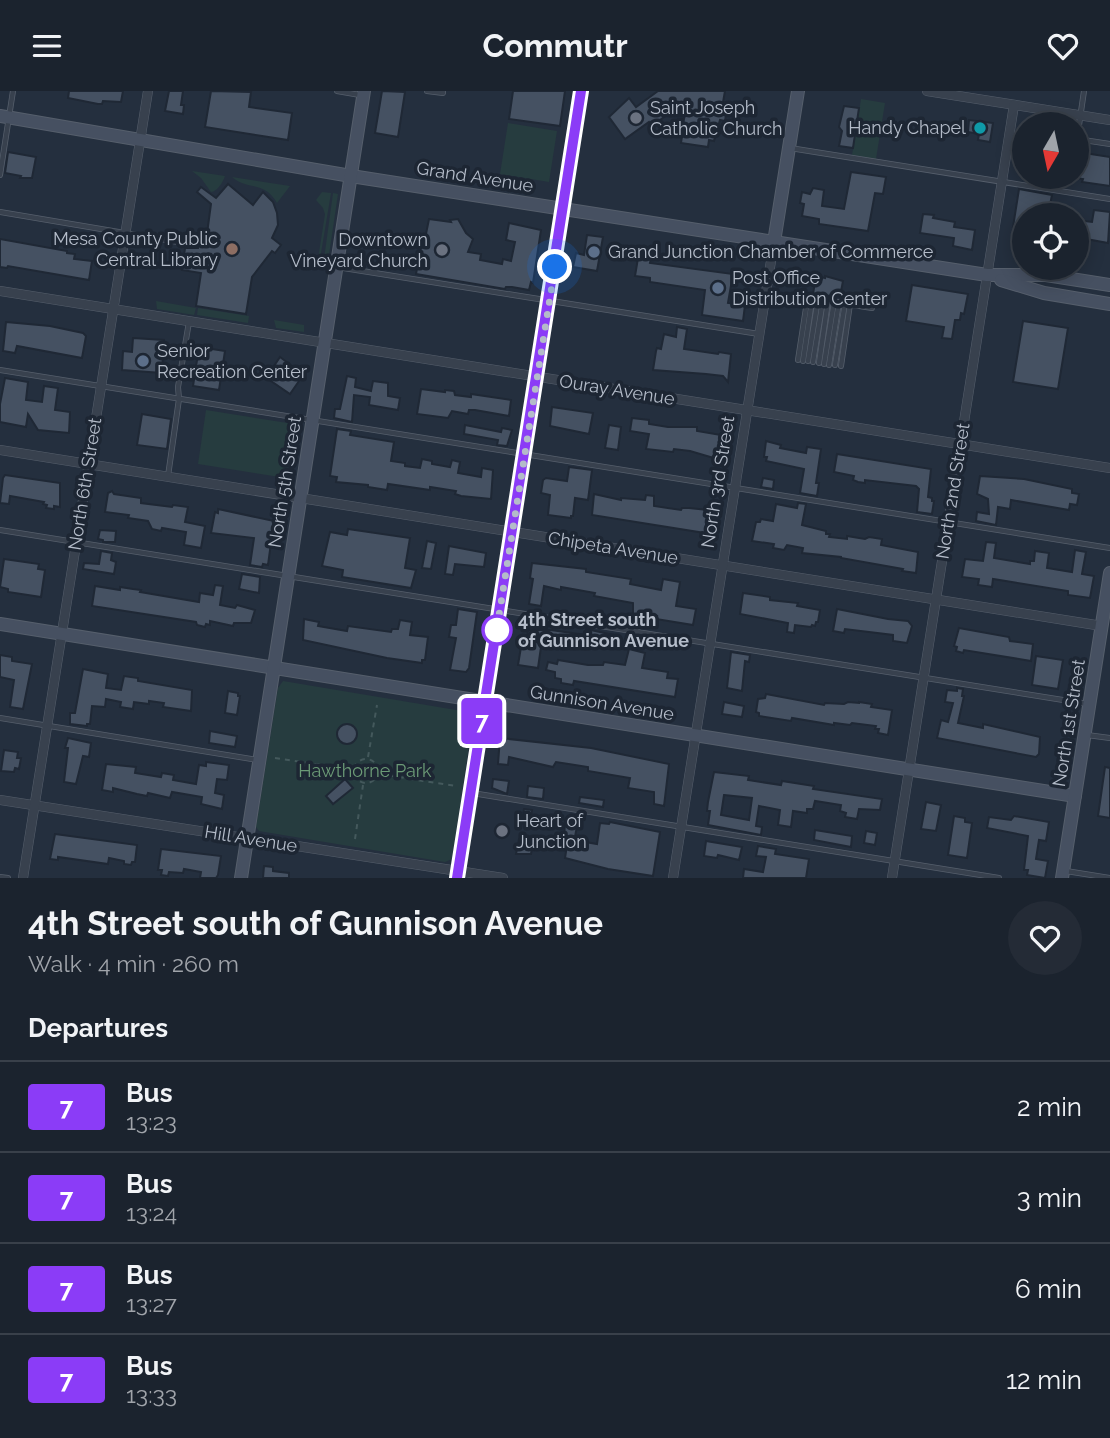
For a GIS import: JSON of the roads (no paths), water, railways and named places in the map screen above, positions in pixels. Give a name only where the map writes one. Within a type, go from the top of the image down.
[{"type":"street","name":"North 6th Street","points":[[23,878],[148,91]]},
{"type":"street","points":[[457,874],[581,91]]},
{"type":"street","name":"North 3rd Street","points":[[673,878],[798,91]]},
{"type":"street","points":[[927,91],[957,93],[1061,112]]},
{"type":"street","name":"North 5th Street","points":[[241,878],[364,93]]},
{"type":"street","name":"North 2nd Street","points":[[892,878],[1014,105]]},
{"type":"street","points":[[1089,116],[1110,120]]},
{"type":"street","name":"Grand Avenue","points":[[4,117],[351,176],[987,275],[1044,293],[1110,304]]},
{"type":"street","name":"Grand Avenue","points":[[987,275],[1046,275],[1110,285]]},
{"type":"street","name":"Ouray Avenue","points":[[0,291],[1110,468]]},
{"type":"street","name":"Chipeta Avenue","points":[[0,450],[1102,626]]},
{"type":"street","name":"North 1st Street","points":[[1063,874],[1110,573]]},
{"type":"street","name":"Gunnison Avenue","points":[[0,624],[1075,796]]},
{"type":"street","name":"Hill Avenue","points":[[0,800],[457,874],[503,878]]},
{"type":"lane","points":[[0,175],[4,117],[13,91]]},
{"type":"lane","points":[[337,91],[364,93]]},
{"type":"lane","points":[[427,91],[443,91]]},
{"type":"lane","points":[[1081,112],[1084,91]]},
{"type":"lane","points":[[1089,141],[1110,144]]},
{"type":"lane","points":[[789,148],[1110,199]]},
{"type":"lane","points":[[0,212],[184,243]]},
{"type":"lane","points":[[337,267],[760,334]]},
{"type":"lane","points":[[819,363],[831,301]]},
{"type":"lane","points":[[819,363],[831,301]]},
{"type":"lane","points":[[819,363],[831,301]]},
{"type":"lane","points":[[819,363],[831,301]]},
{"type":"lane","points":[[819,363],[806,308],[831,301],[872,308]]},
{"type":"lane","points":[[168,477],[189,321]]},
{"type":"lane","points":[[0,370],[1110,548]]},
{"type":"lane","points":[[0,530],[1089,704]]},
{"type":"lane","points":[[0,719],[259,761]]},
{"type":"lane","points":[[1084,734],[1110,738]]},
{"type":"lane","points":[[471,793],[999,878]]},
{"type":"lane","points":[[1063,874],[1110,878]]},
{"type":"lane","points":[[0,877],[8,878]]},
{"type":"place","name":"Saint Joseph Catholic Church","points":[[636,118]]},
{"type":"place","name":"Handy Chapel","points":[[980,128]]},
{"type":"place","name":"Mesa County Public Central Library","points":[[232,249]]},
{"type":"place","name":"Downtown Vineyard Church","points":[[442,250]]},
{"type":"place","name":"Grand Junction Chamber of Commerce","points":[[594,252]]},
{"type":"place","name":"Post Office Distribution Center","points":[[718,288]]},
{"type":"place","name":"Senior Recreation Center","points":[[143,361]]},
{"type":"place","name":"4th Street south of Gunnison Avenue","points":[[497,630]]},
{"type":"place","name":"Heart of Junction","points":[[502,831]]},
{"type":"park label","name":"Hawthorne Park","points":[[365,771]]}]
